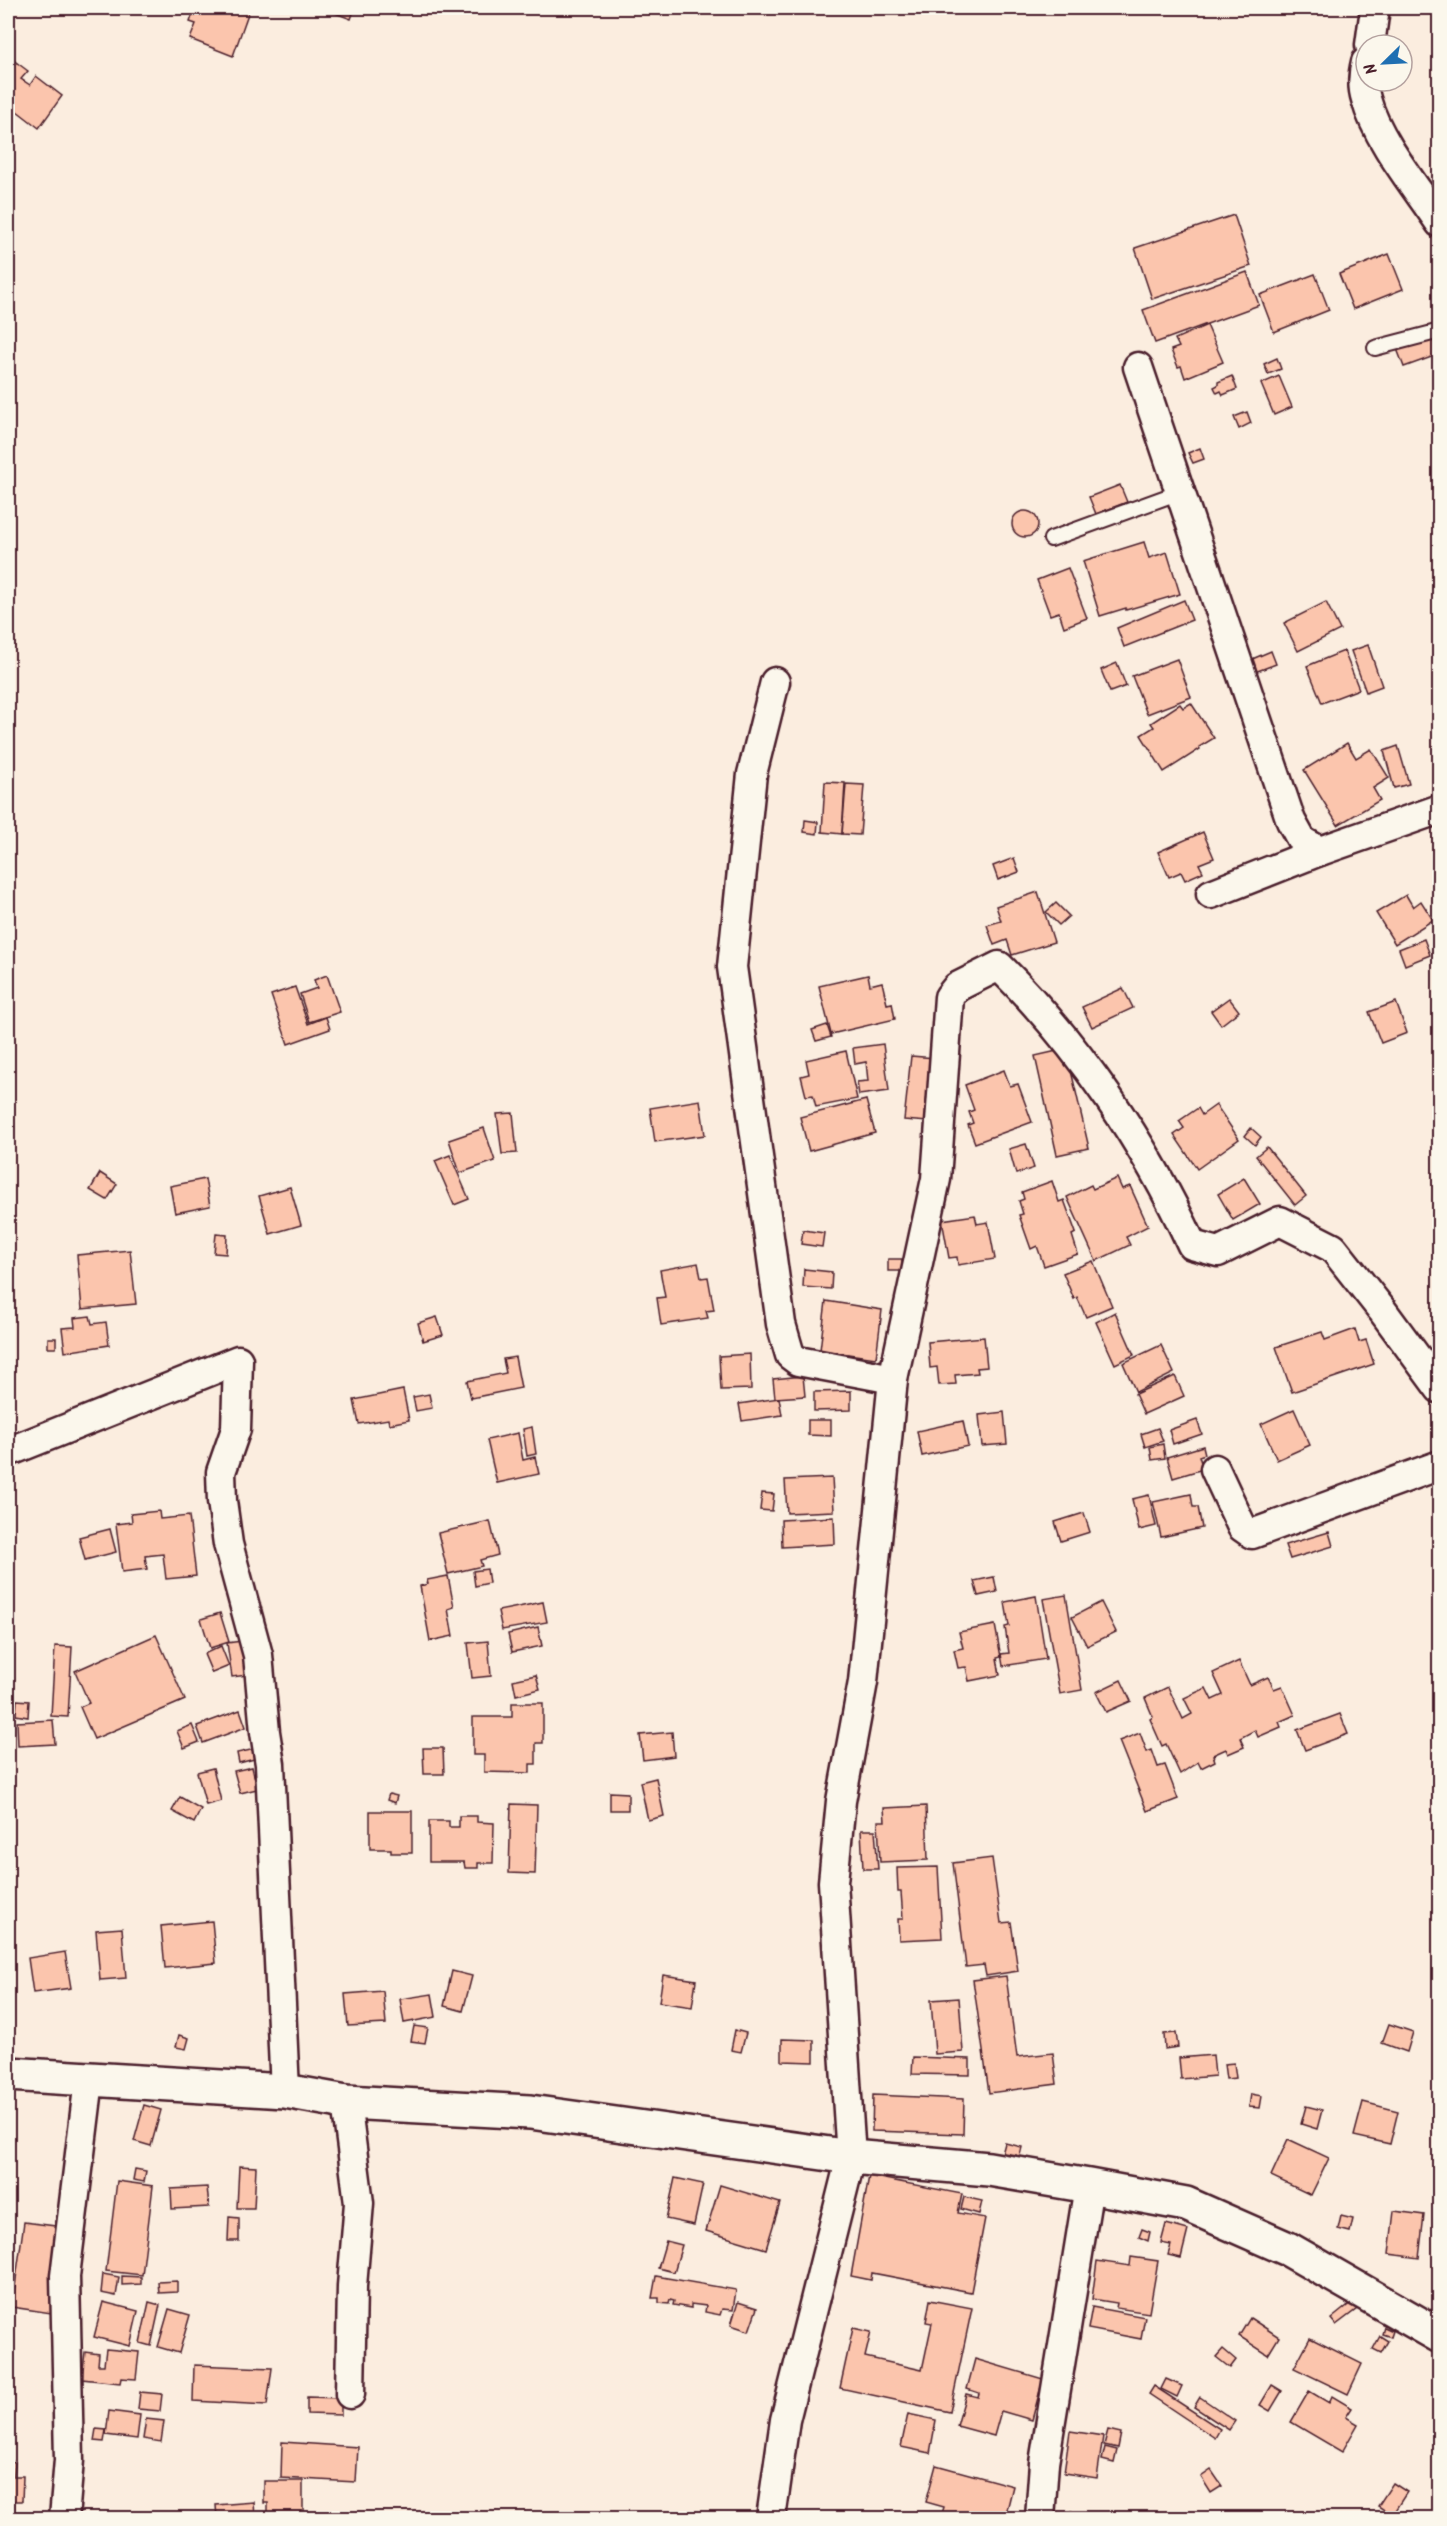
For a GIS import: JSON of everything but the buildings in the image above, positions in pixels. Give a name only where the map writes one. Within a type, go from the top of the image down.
[{"type":"street","points":[[1372,33],[1375,8]]},
{"type":"street","points":[[1365,93],[1376,126],[1440,223]]},
{"type":"street","points":[[1138,367],[1291,821],[1302,841],[1320,851]]},
{"type":"street","points":[[776,682],[752,774],[732,967],[781,1324],[789,1355],[798,1361],[893,1379]]},
{"type":"street","points":[[1211,894],[1320,851],[1440,809]]},
{"type":"street","points":[[771,2518],[785,2420],[851,2157],[833,1882],[841,1801],[863,1683],[893,1379],[936,1179],[949,997],[957,987],[999,966],[1033,1000],[1113,1104],[1168,1193],[1191,1245],[1218,1252],[1280,1221],[1332,1248],[1382,1310],[1440,1389]]},
{"type":"street","points":[[8,1452],[238,1360],[236,1429],[221,1472],[222,1501],[228,1544],[258,1655],[270,1764],[285,2091]]},
{"type":"street","points":[[1215,1469],[1242,1527],[1252,1534],[1440,1465]]},
{"type":"street","points":[[8,2074],[285,2091],[346,2102],[530,2112],[851,2157],[989,2169],[1089,2186],[1186,2204],[1288,2249],[1440,2336]]},
{"type":"street","points":[[64,2518],[69,2460],[65,2276],[90,2080]]},
{"type":"street","points":[[346,2102],[359,2203],[352,2286],[350,2394]]},
{"type":"street","points":[[1040,2518],[1044,2463],[1089,2186]]},
{"type":"lane","points":[[1375,348],[1440,331]]},
{"type":"lane","points":[[1051,539],[1180,492]]}]
